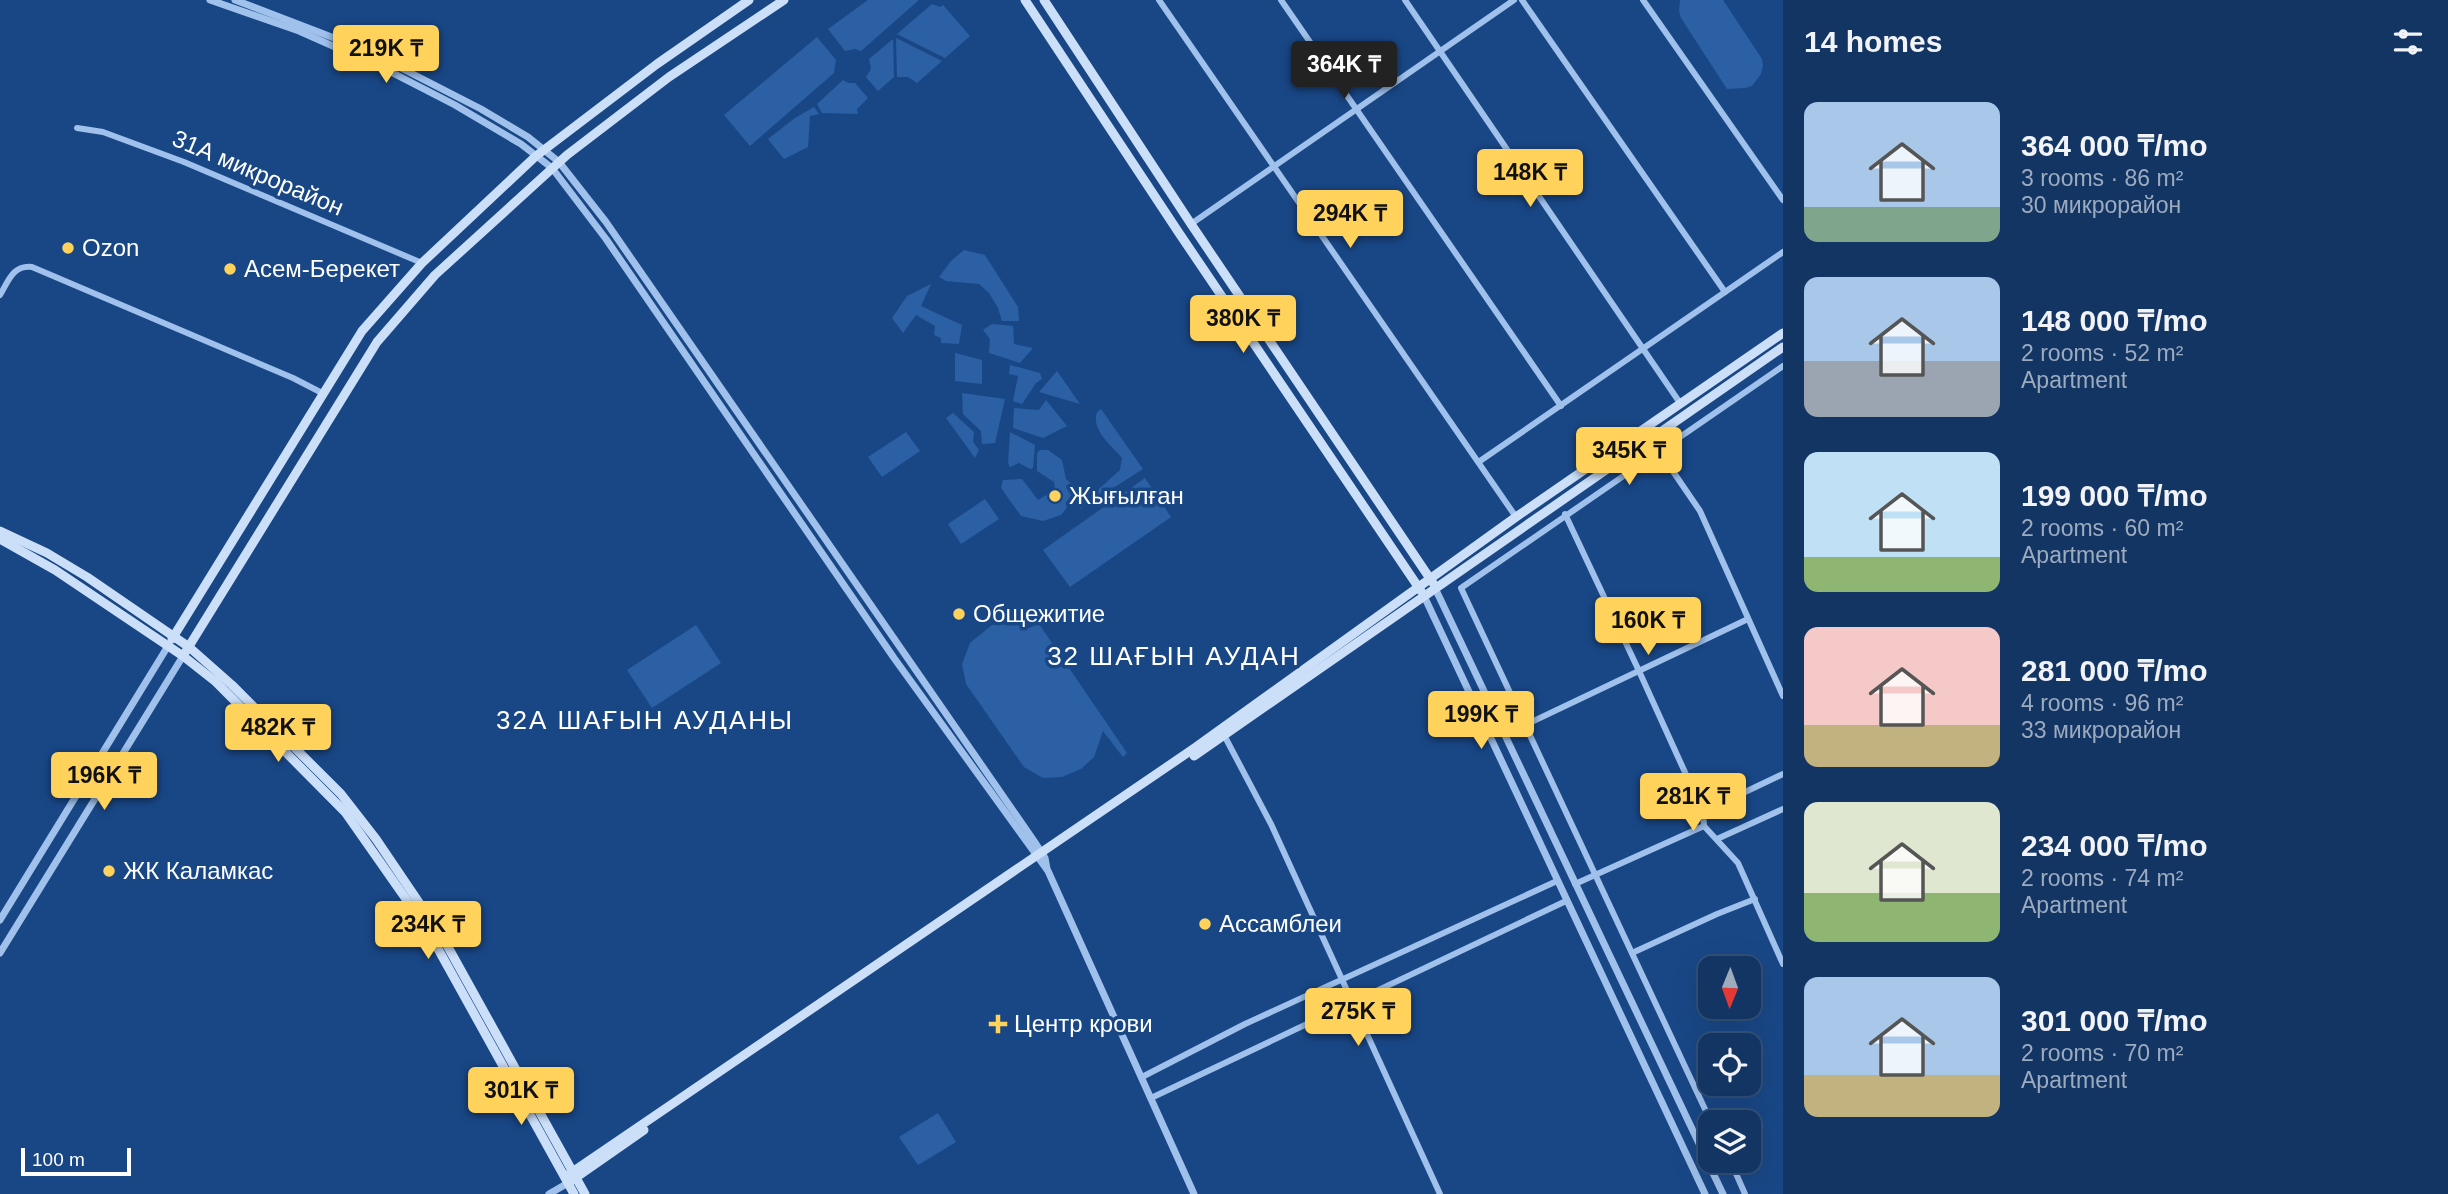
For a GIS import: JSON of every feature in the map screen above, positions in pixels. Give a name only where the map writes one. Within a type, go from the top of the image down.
[{"type":"main road","points":[[168,646],[362,331],[422,262],[536,156],[657,64],[750,0]]},
{"type":"main road","points":[[183,656],[377,342],[435,275],[555,165],[669,77],[784,0]]},
{"type":"main road","points":[[1026,0],[1179,233],[1424,596]]},
{"type":"main road","points":[[1044,0],[1436,588]]},
{"type":"main road","points":[[422,262],[435,275]]},
{"type":"main road","points":[[570,1177],[831,1002],[1040,857],[1516,517],[1783,334]]},
{"type":"main road","points":[[1040,857],[1224,735],[1783,347]]},
{"type":"main road","points":[[0,531],[47,553],[189,647],[232,685],[341,794],[376,839],[443,938],[570,1177],[574,1194]]},
{"type":"main road","points":[[0,539],[55,570],[183,656],[216,682],[345,812],[427,929],[570,1177],[585,1194]]},
{"type":"street","points":[[210,0],[299,31],[387,70],[455,105],[555,165]]},
{"type":"street","points":[[235,0],[368,51],[481,109],[545,150],[894,658],[1040,857],[1194,1194]]},
{"type":"street","points":[[1159,0],[1516,517]]},
{"type":"street","points":[[1281,0],[1561,406]]},
{"type":"street","points":[[1405,0],[1679,403]]},
{"type":"street","points":[[1191,224],[1514,0]]},
{"type":"street","points":[[1522,0],[1725,292]]},
{"type":"street","points":[[1643,0],[1783,200]]},
{"type":"street","name":"31А микрорайон","points":[[77,128],[103,132],[171,157],[422,262]]},
{"type":"street","points":[[1479,461],[1783,252]]},
{"type":"street","points":[[0,295],[16,269],[32,267],[293,378],[324,394]]},
{"type":"street","points":[[1706,1110],[1461,588],[1783,366]]},
{"type":"street","points":[[1659,451],[1700,511],[1783,696]]},
{"type":"street","points":[[1565,514],[1703,813],[1704,826],[1738,863],[1783,964]]},
{"type":"street","points":[[1478,559],[1485,570]]},
{"type":"street","points":[[1436,588],[1723,1194]]},
{"type":"street","points":[[1424,596],[1706,1194]]},
{"type":"street","points":[[1525,725],[1748,619]]},
{"type":"street","points":[[0,920],[168,646]]},
{"type":"street","points":[[0,953],[183,656]]},
{"type":"street","points":[[1224,735],[1253,786],[1440,1194]]},
{"type":"street","points":[[1703,813],[1783,774]]},
{"type":"street","points":[[1717,839],[1783,809]]},
{"type":"street","points":[[1575,884],[1704,826]]},
{"type":"street","points":[[1142,1077],[1245,1024],[1342,982],[1557,881]]},
{"type":"street","points":[[1632,953],[1755,899]]},
{"type":"street","points":[[1151,1098],[1566,901]]},
{"type":"street","points":[[1736,1173],[1745,1194]]},
{"type":"street","points":[[551,1193],[570,1177]]},
{"type":"shaded area","points":[[868,0],[919,0],[861,51],[845,51],[828,29]]},
{"type":"shaded area","points":[[1680,0],[1723,0],[1762,59],[1761,74],[1752,86],[1727,89],[1681,18]]},
{"type":"shaded area","points":[[932,4],[940,7],[943,5],[970,36],[945,58],[897,34]]},
{"type":"shaded area","points":[[817,37],[836,60],[834,73],[750,146],[724,115]]},
{"type":"shaded area","points":[[896,38],[942,61],[917,83],[908,77],[897,77]]},
{"type":"shaded area","points":[[893,39],[894,77],[878,91],[866,77],[871,69],[869,59]]},
{"type":"shaded area","points":[[843,80],[855,83],[868,98],[857,109],[858,114],[822,113],[817,104]]},
{"type":"shaded area","points":[[814,107],[819,114],[810,116],[808,147],[784,159],[768,139]]},
{"type":"shaded area","points":[[964,250],[985,255],[1018,307],[1019,321],[1002,321],[989,293],[979,284],[946,281],[939,277]]},
{"type":"shaded area","points":[[931,284],[921,306],[962,325],[959,344],[941,343],[941,338],[934,335],[935,326],[916,315],[903,333],[892,318],[907,296]]},
{"type":"shaded area","points":[[992,324],[1013,326],[1014,344],[1033,348],[1020,363],[989,353],[990,339],[983,330]]},
{"type":"shaded area","points":[[955,353],[982,360],[982,384],[955,381]]},
{"type":"shaded area","points":[[1010,365],[1040,373],[1042,379],[1036,383],[1022,404],[1013,401],[1018,376],[1009,374]]},
{"type":"shaded area","points":[[1057,371],[1080,404],[1039,392]]},
{"type":"shaded area","points":[[962,393],[1005,399],[995,443],[982,444],[981,431],[963,414]]},
{"type":"shaded area","points":[[1046,400],[1067,426],[1043,438],[1013,428],[1014,408],[1039,410]]},
{"type":"shaded area","points":[[1101,409],[1143,469],[1080,509],[1081,505],[1120,470],[1122,458],[1103,437],[1097,425],[1097,412]]},
{"type":"shaded area","points":[[953,413],[974,432],[973,442],[979,450],[975,458],[946,418]]},
{"type":"shaded area","points":[[906,432],[920,451],[882,477],[868,457]]},
{"type":"shaded area","points":[[1010,432],[1035,445],[1033,468],[1019,463],[1010,467]]},
{"type":"shaded area","points":[[1040,450],[1048,450],[1062,460],[1066,479],[1080,491],[1061,515],[1043,521],[1021,516],[1001,488],[1003,480],[1022,479],[1038,500],[1055,490],[1054,482],[1037,471],[1037,453]]},
{"type":"shaded area","points":[[1145,478],[1171,517],[1070,587],[1043,550]]},
{"type":"shaded area","points":[[985,499],[999,519],[961,544],[948,524]]},
{"type":"shaded area","points":[[1021,623],[1029,628],[1039,624],[1127,753],[1123,757],[1103,731],[1094,757],[1081,769],[1062,777],[1043,778],[1024,767],[966,684],[962,664],[970,643],[992,625]]},
{"type":"shaded area","points":[[696,625],[721,663],[652,708],[627,670]]},
{"type":"shaded area","points":[[938,1113],[956,1142],[918,1165],[899,1137]]},
{"type":"place","name":"Ozon","points":[[68,248]]},
{"type":"place","name":"Асем-Берекет","points":[[230,269]]},
{"type":"place","name":"Жығылған","points":[[1055,496]]},
{"type":"place","name":"Общежитие","points":[[959,614]]},
{"type":"place","name":"ЖК Каламкас","points":[[109,871]]},
{"type":"place","name":"Ассамблеи","points":[[1205,924]]},
{"type":"place","name":"Центр крови","points":[[998,1024]]},
{"type":"district","name":"32 ШАҒЫН АУДАН","points":[[1174,656]]},
{"type":"district","name":"32А ШАҒЫН АУДАНЫ","points":[[645,720]]}]
